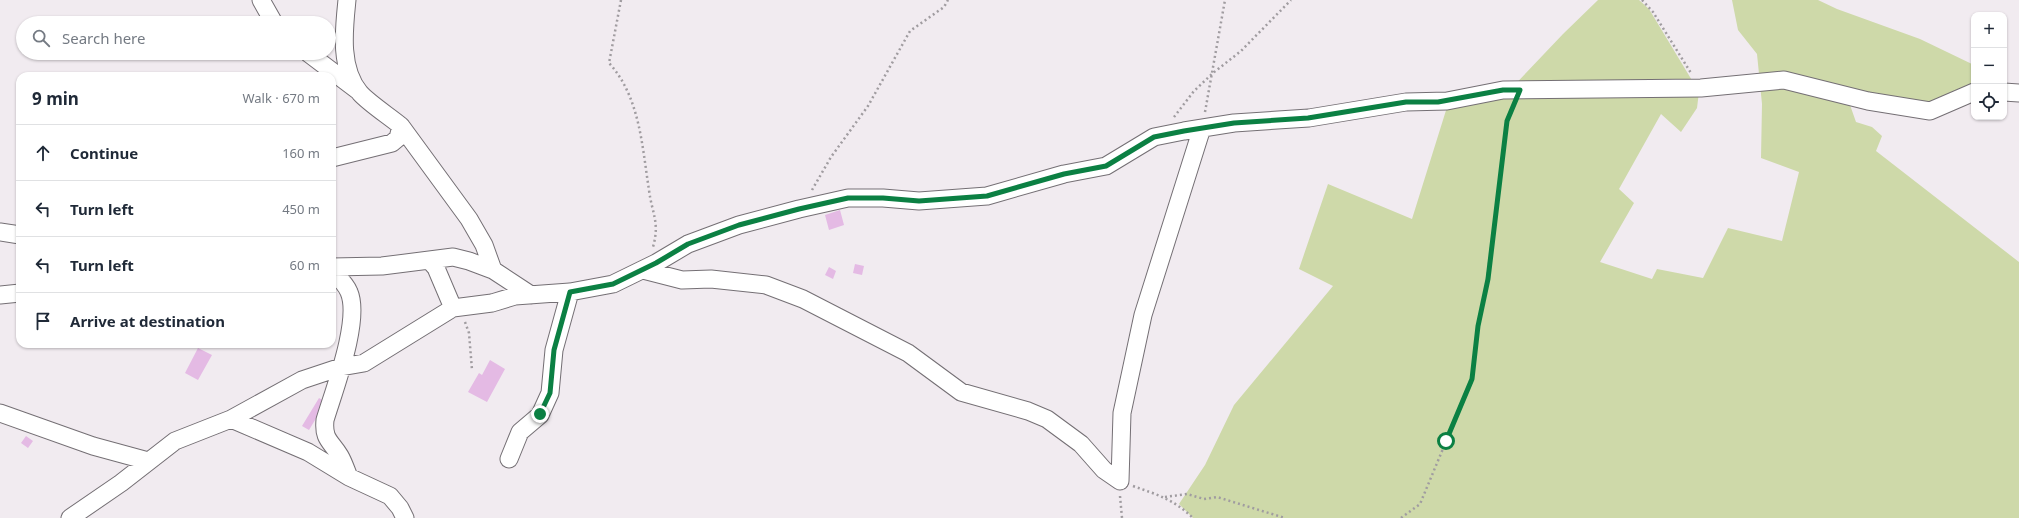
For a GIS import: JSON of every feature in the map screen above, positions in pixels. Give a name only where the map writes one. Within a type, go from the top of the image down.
[{"type":"street","points":[[261,0],[270,16]]},
{"type":"street","points":[[346,0],[344,32],[346,59],[352,78],[360,93]]},
{"type":"street","points":[[317,60],[333,72]]},
{"type":"street","points":[[336,75],[401,126],[469,218],[484,245],[493,270]]},
{"type":"street","points":[[70,518],[175,442],[231,419],[302,380],[341,368],[364,363],[453,308],[492,303],[515,296],[570,292],[613,284],[643,270],[688,244],[739,225],[848,198],[883,198],[919,201],[987,196],[1064,174],[1106,166],[1154,137],[1234,123],[1308,118],[1406,102],[1438,102],[1503,90],[1701,88],[1784,80],[1868,101],[1930,111],[1971,93]]},
{"type":"street","points":[[2007,92],[2019,93]]},
{"type":"street","points":[[336,157],[392,143],[398,138],[401,126]]},
{"type":"street","points":[[1120,481],[1122,413],[1142,315],[1202,128]]},
{"type":"street","points":[[0,232],[16,235]]},
{"type":"street","points":[[336,267],[382,266],[453,257],[493,270],[531,295]]},
{"type":"street","points":[[429,260],[436,268],[453,308]]},
{"type":"street","points":[[643,270],[682,280],[711,279],[766,285],[803,299],[908,354],[961,392],[1028,411],[1047,419],[1081,444],[1104,470],[1120,481]]},
{"type":"street","points":[[336,276],[350,292],[352,305],[348,347],[324,429],[328,440],[340,456],[349,476]]},
{"type":"street","points":[[509,459],[520,432],[540,414],[550,393],[554,350],[570,292]]},
{"type":"street","points":[[0,295],[16,293]]},
{"type":"street","points":[[0,413],[93,446],[148,461]]},
{"type":"street","points":[[231,419],[308,452],[349,476],[390,496],[400,508],[405,518]]},
{"type":"path","points":[[621,0],[609,63],[626,85],[635,111],[641,133],[649,192],[657,223],[657,234],[653,248],[643,270]]},
{"type":"path","points":[[799,209],[831,157],[868,106],[910,31],[944,7],[948,0]]},
{"type":"path","points":[[1202,128],[1225,0]]},
{"type":"path","points":[[1172,120],[1194,91],[1240,51],[1291,0]]},
{"type":"path","points":[[1642,0],[1653,12],[1701,88]]},
{"type":"path","points":[[1401,518],[1420,504],[1472,379],[1478,326],[1488,279],[1507,121],[1520,90]]},
{"type":"path","points":[[453,308],[464,320],[469,333],[472,370]]},
{"type":"path","points":[[1122,518],[1120,481],[1165,497],[1179,504],[1193,518]]},
{"type":"path","points":[[1165,497],[1186,494],[1204,500],[1217,497],[1285,518]]},
{"type":"green space","points":[[1598,0],[1639,0],[1649,9],[1699,92],[1697,108],[1681,132],[1661,114],[1619,189],[1634,203],[1600,262],[1652,279],[1657,269],[1703,278],[1728,228],[1782,241],[1799,172],[1761,158],[1762,104],[1757,54],[1738,30],[1732,0],[1818,0],[1837,9],[1920,39],[1971,64],[1971,98],[1954,106],[1850,105],[1856,122],[1872,127],[1882,136],[1876,151],[2019,262],[2019,518],[1193,518],[1179,504],[1205,465],[1234,405],[1333,286],[1299,269],[1328,184],[1412,219],[1448,104],[1506,94],[1563,34]]},
{"type":"building","points":[[840,210],[844,225],[829,230],[825,215]]},
{"type":"building","points":[[855,264],[864,266],[862,275],[853,273]]},
{"type":"building","points":[[829,267],[836,271],[833,279],[825,275]]},
{"type":"building","points":[[198,348],[212,355],[198,380],[185,373]]},
{"type":"building","points":[[490,360],[505,369],[487,402],[468,392],[479,373],[482,375]]},
{"type":"building","points":[[319,398],[326,402],[309,430],[302,426]]},
{"type":"building","points":[[26,436],[33,441],[28,448],[21,443]]},
{"type":"route","points":[[540,414],[550,393],[554,367],[554,350],[570,292],[613,284],[656,263],[688,244],[739,225],[848,198],[883,198],[919,201],[987,196],[1064,174],[1106,166],[1154,137],[1184,131],[1234,123],[1308,118],[1406,102],[1438,102],[1503,90],[1520,90],[1507,121],[1498,185],[1488,279],[1478,326],[1472,379],[1464,402],[1446,441]]}]
